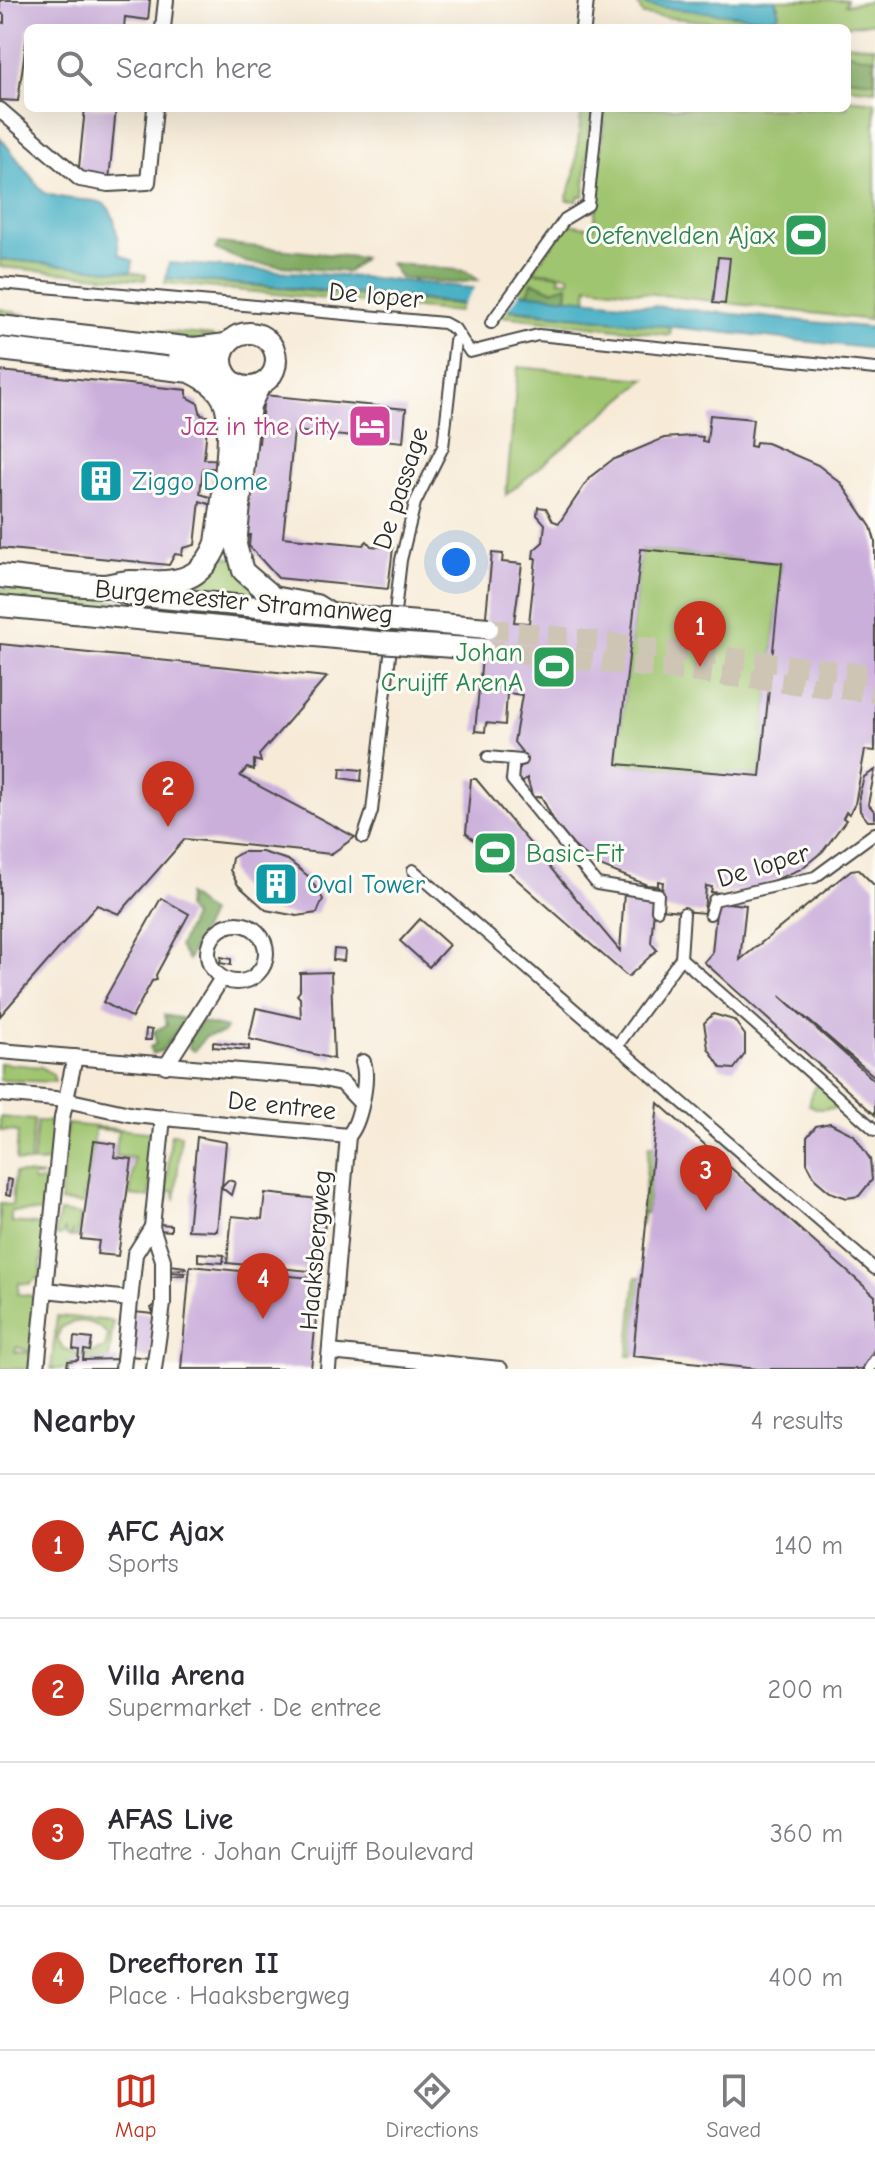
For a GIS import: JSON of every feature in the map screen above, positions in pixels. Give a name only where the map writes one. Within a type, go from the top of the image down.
[{"type":"main road","points":[[0,326],[194,348],[226,344],[244,333],[258,334],[270,342],[276,355],[274,370],[260,385],[239,423],[223,495],[227,544]]},
{"type":"main road","points":[[226,344],[221,358],[241,403],[227,544]]},
{"type":"main road","points":[[0,349],[176,369],[204,378],[221,394],[239,423]]},
{"type":"main road","points":[[119,362],[155,356],[208,362],[246,387],[260,385]]},
{"type":"main road","name":"Burgemeester Stramanweg","points":[[106,586],[128,582],[169,584],[181,580],[202,567],[227,544],[243,571],[273,597],[316,605],[332,615]]},
{"type":"main road","name":"Burgemeester Stramanweg","points":[[0,576],[106,586],[130,595],[488,628]]},
{"type":"main road","name":"Burgemeester Stramanweg","points":[[0,606],[483,649]]},
{"type":"street","points":[[163,24],[166,0]]},
{"type":"street","points":[[583,24],[586,0]]},
{"type":"street","points":[[0,110],[80,179],[118,184],[148,182],[155,112]]},
{"type":"street","points":[[493,320],[565,219],[588,205],[598,112]]},
{"type":"street","name":"De loper","points":[[0,283],[444,323],[455,329],[470,352],[538,335],[875,369]]},
{"type":"street","name":"De passage","points":[[363,838],[372,811],[401,560],[415,503],[443,447],[455,341]]},
{"type":"street","points":[[488,757],[518,760],[512,780],[597,884],[658,894],[657,910]]},
{"type":"street","name":"De loper","points":[[710,914],[714,900],[815,877],[875,833]]},
{"type":"street","points":[[413,870],[875,1269]]},
{"type":"street","points":[[617,1046],[681,958],[684,913]]},
{"type":"street","points":[[235,924],[253,929],[265,948],[261,970],[250,979],[238,982],[222,978],[208,958],[214,935],[235,924]]},
{"type":"street","points":[[681,958],[875,1130]]},
{"type":"street","points":[[166,1066],[222,978]]},
{"type":"street","name":"De entree","points":[[0,1051],[285,1074],[342,1083],[359,1101],[356,1125],[348,1136],[108,1111],[66,1100],[0,1094]]},
{"type":"street","points":[[37,1369],[66,1100],[75,1057]]},
{"type":"street","points":[[342,1083],[350,1079],[363,1062],[366,1071],[359,1101]]},
{"type":"street","points":[[154,1369],[163,1304],[163,1260],[152,1227],[163,1117]]},
{"type":"street","name":"Haaksbergweg","points":[[328,1369],[348,1136]]},
{"type":"street","points":[[123,1369],[135,1254],[152,1227]]},
{"type":"street","points":[[45,1290],[130,1299]]},
{"type":"street","points":[[330,1352],[500,1369]]},
{"type":"street","points":[[869,1369],[875,1360]]},
{"type":"green space","points":[[636,0],[646,0],[645,5],[779,6],[775,0],[847,0],[845,5],[875,0],[875,22],[851,25],[730,24],[643,15]]},
{"type":"green space","points":[[851,44],[875,47],[875,90],[851,87]]},
{"type":"green space","points":[[851,54],[874,58],[875,81],[851,78]]},
{"type":"green space","points":[[851,99],[875,102],[875,264],[869,320],[588,286],[586,300],[567,298],[568,286],[552,290],[533,282],[528,294],[517,293],[532,272],[560,275],[559,280],[569,281],[569,275],[533,271],[568,224],[594,228],[605,112],[851,112]]},
{"type":"green space","points":[[582,112],[592,112],[584,196],[579,196],[577,201],[566,200],[574,177]]},
{"type":"green space","points":[[219,243],[364,258],[348,272],[248,263],[215,249]]},
{"type":"green space","points":[[0,259],[146,275],[145,280],[0,267]]},
{"type":"green space","points":[[390,263],[466,271],[478,280],[455,283],[400,278]]},
{"type":"green space","points":[[166,278],[463,305],[458,312],[165,283]]},
{"type":"green space","points":[[532,282],[552,290],[568,285],[567,298],[528,294]]},
{"type":"green space","points":[[0,309],[54,321],[213,336],[213,342],[0,319]]},
{"type":"green space","points":[[506,310],[671,326],[670,335],[501,316]]},
{"type":"green space","points":[[518,367],[646,379],[506,495]]},
{"type":"green space","points":[[641,549],[782,563],[760,776],[617,764]]},
{"type":"green space","points":[[221,556],[235,559],[271,601],[176,593],[199,583]]},
{"type":"green space","points":[[0,589],[278,617],[279,624],[0,598]]},
{"type":"green space","points":[[309,622],[382,628],[382,636],[308,627]]},
{"type":"green space","points":[[187,895],[210,913],[188,960],[179,947],[193,916],[186,908]]},
{"type":"green space","points":[[164,1015],[185,1019],[162,1051],[152,1054],[150,1047],[156,1044],[154,1031],[167,1025]]},
{"type":"green space","points":[[201,1022],[226,1028],[223,1033],[205,1037],[194,1051],[189,1048],[189,1037]]},
{"type":"green space","points":[[0,1063],[41,1067],[53,1075],[55,1082],[0,1080]]},
{"type":"green space","points":[[820,1085],[841,1104],[841,1108],[818,1109],[809,1105],[814,1087]]},
{"type":"green space","points":[[0,1117],[34,1120],[30,1163],[16,1161],[18,1132],[0,1130]]},
{"type":"green space","points":[[37,1121],[56,1122],[51,1162],[33,1163]]},
{"type":"green space","points":[[67,1124],[156,1133],[149,1197],[130,1195],[134,1158],[116,1156],[118,1131],[95,1129],[89,1188],[85,1188],[83,1204],[60,1202]]},
{"type":"green space","points":[[171,1134],[181,1135],[175,1201],[174,1191],[169,1191],[168,1200],[165,1199]]},
{"type":"green space","points":[[649,1145],[654,1146],[647,1213],[644,1212],[641,1226]]},
{"type":"green space","points":[[15,1173],[43,1176],[33,1176],[33,1181],[50,1181],[45,1212],[11,1211],[11,1222],[45,1225],[40,1276],[29,1284],[19,1283],[18,1294],[32,1296],[37,1302],[33,1352],[16,1347],[15,1352],[33,1353],[31,1369],[0,1369],[0,1204],[12,1205]]},
{"type":"green space","points":[[60,1212],[81,1215],[77,1237],[72,1237],[72,1230],[71,1237],[66,1236],[65,1230],[61,1236],[55,1235]]},
{"type":"green space","points":[[636,1277],[641,1277],[633,1356],[628,1356]]},
{"type":"green space","points":[[57,1316],[113,1321],[109,1360],[83,1360],[84,1355],[105,1348],[108,1335],[92,1323],[79,1321],[61,1328],[57,1338],[63,1348],[78,1354],[78,1360],[67,1362],[73,1369],[51,1369]]},
{"type":"water","points":[[646,0],[775,0],[779,14],[771,19],[649,6],[645,5]]},
{"type":"water","points":[[0,137],[44,193],[100,202],[107,206],[117,231],[119,254],[133,261],[131,272],[0,259]]},
{"type":"water","points":[[169,263],[371,278],[874,328],[875,349],[390,296],[166,278]]},
{"type":"pier","points":[[477,285],[522,290],[504,315],[460,309]]},
{"type":"building","points":[[0,0],[150,0],[148,20],[125,17],[124,24],[24,24],[24,57],[18,101],[0,100],[0,22],[4,23],[4,15],[0,12]]},
{"type":"building","points":[[85,112],[116,112],[109,180],[78,177]]},
{"type":"building","points":[[718,257],[730,258],[725,304],[713,303]]},
{"type":"building","name":"Ziggo Dome","points":[[0,371],[187,390],[187,397],[198,403],[201,415],[208,416],[204,459],[252,461],[254,442],[259,443],[264,395],[406,409],[403,442],[294,431],[283,537],[363,545],[367,541],[371,546],[393,548],[388,589],[278,578],[249,546],[250,535],[244,535],[246,516],[200,501],[195,545],[183,548],[182,555],[175,554],[169,565],[0,548]],"holes":[[[203,468],[251,469],[247,508],[200,494]]]},
{"type":"building","name":"Johan Cruijff ArenA","points":[[710,415],[753,419],[750,446],[755,447],[756,442],[767,443],[818,465],[841,483],[871,527],[875,541],[875,751],[865,750],[855,804],[849,814],[846,812],[843,818],[846,820],[823,851],[801,869],[751,890],[722,893],[711,892],[712,887],[706,886],[704,913],[660,909],[663,882],[658,881],[658,886],[647,885],[595,864],[573,845],[555,823],[541,796],[533,798],[527,778],[518,786],[511,777],[520,769],[522,752],[514,742],[522,695],[507,693],[505,725],[486,723],[485,732],[475,731],[492,553],[503,554],[502,562],[522,564],[514,622],[529,623],[536,558],[533,558],[534,550],[543,542],[545,524],[537,515],[538,507],[546,508],[553,521],[559,523],[590,477],[612,460],[664,438],[703,437],[702,441],[707,442]],"holes":[[[641,549],[782,563],[760,776],[617,764]]]},
{"type":"building","points":[[0,644],[327,677],[259,755],[261,762],[254,760],[254,770],[247,768],[240,776],[355,837],[331,854],[185,839],[119,914],[97,905],[0,1016]]},
{"type":"building","points":[[341,768],[362,770],[361,781],[340,778]]},
{"type":"building","points":[[875,770],[868,804],[875,812],[875,821],[868,821],[860,811],[859,796],[864,777]]},
{"type":"building","points":[[471,779],[476,779],[620,951],[624,893],[655,897],[651,943],[657,950],[628,977],[466,833]]},
{"type":"building","name":"Oval Tower","points":[[242,852],[262,852],[288,860],[308,876],[323,899],[317,913],[297,916],[266,910],[238,885],[230,870],[232,858]]},
{"type":"building","points":[[858,869],[875,886],[875,1077],[780,996],[875,1081],[875,1115],[704,962],[712,953],[717,902],[746,905],[740,960],[851,870]]},
{"type":"building","points":[[161,898],[189,914],[156,975],[157,980],[152,981],[132,1018],[103,1002]]},
{"type":"building","points":[[420,919],[449,945],[429,967],[400,941]]},
{"type":"building","points":[[334,949],[345,950],[344,961],[333,960]]},
{"type":"building","points":[[221,957],[231,959],[231,965],[220,963]]},
{"type":"building","points":[[331,972],[334,1059],[249,1039],[256,1008],[301,1018],[300,998],[297,995],[300,991],[300,973]]},
{"type":"building","points":[[713,1014],[734,1020],[745,1035],[745,1054],[734,1069],[721,1068],[708,1048],[704,1023]]},
{"type":"building","points":[[146,1029],[152,1030],[151,1040],[145,1040]]},
{"type":"building","points":[[213,1042],[249,1046],[249,1050],[213,1047]]},
{"type":"building","points":[[658,1103],[875,1296],[875,1348],[863,1369],[758,1369],[633,1356]]},
{"type":"building","points":[[830,1123],[854,1135],[870,1159],[872,1180],[859,1196],[847,1198],[830,1192],[816,1180],[807,1163],[807,1137],[816,1126]]},
{"type":"building","points":[[197,1137],[226,1142],[222,1186],[228,1180],[235,1182],[231,1195],[221,1187],[217,1231],[188,1230]]},
{"type":"building","points":[[94,1141],[116,1144],[114,1157],[132,1159],[118,1256],[97,1254],[99,1241],[81,1239]]},
{"type":"building","points":[[7,1179],[12,1180],[10,1196],[6,1195]]},
{"type":"building","points":[[265,1193],[327,1200],[320,1272],[227,1263],[232,1216],[262,1219]]},
{"type":"building","points":[[159,1224],[171,1225],[171,1231],[159,1230]]},
{"type":"building","points":[[198,1253],[224,1255],[223,1263],[198,1261]]},
{"type":"building","points":[[170,1265],[185,1267],[186,1269],[169,1270]]},
{"type":"building","points":[[190,1266],[320,1279],[311,1369],[181,1369]]},
{"type":"building","points":[[169,1272],[185,1273],[185,1275],[169,1276]]},
{"type":"building","points":[[158,1306],[149,1358],[130,1356],[134,1312],[154,1314],[151,1308]]},
{"type":"building","points":[[74,1337],[92,1339],[90,1351],[84,1350],[83,1360],[119,1359],[118,1369],[73,1369],[67,1366],[68,1361],[78,1360],[79,1350],[73,1349]]},
{"type":"tunnel","points":[[488,628],[875,675]]},
{"type":"tunnel","points":[[483,649],[875,693]]},
{"type":"place","name":"Oefenvelden Ajax","points":[[806,235]]},
{"type":"place","name":"Jaz in the City","points":[[370,426]]},
{"type":"place","name":"Ziggo Dome","points":[[101,481]]},
{"type":"place","name":"Johan Cruijff ArenA","points":[[554,667]]},
{"type":"place","name":"AFC Ajax","points":[[700,667]]},
{"type":"place","name":"Villa Arena","points":[[168,827]]},
{"type":"place","name":"Basic-Fit","points":[[495,853]]},
{"type":"place","name":"Oval Tower","points":[[276,884]]},
{"type":"place","name":"AFAS Live","points":[[706,1211]]},
{"type":"place","name":"Dreeftoren II","points":[[263,1319]]}]
